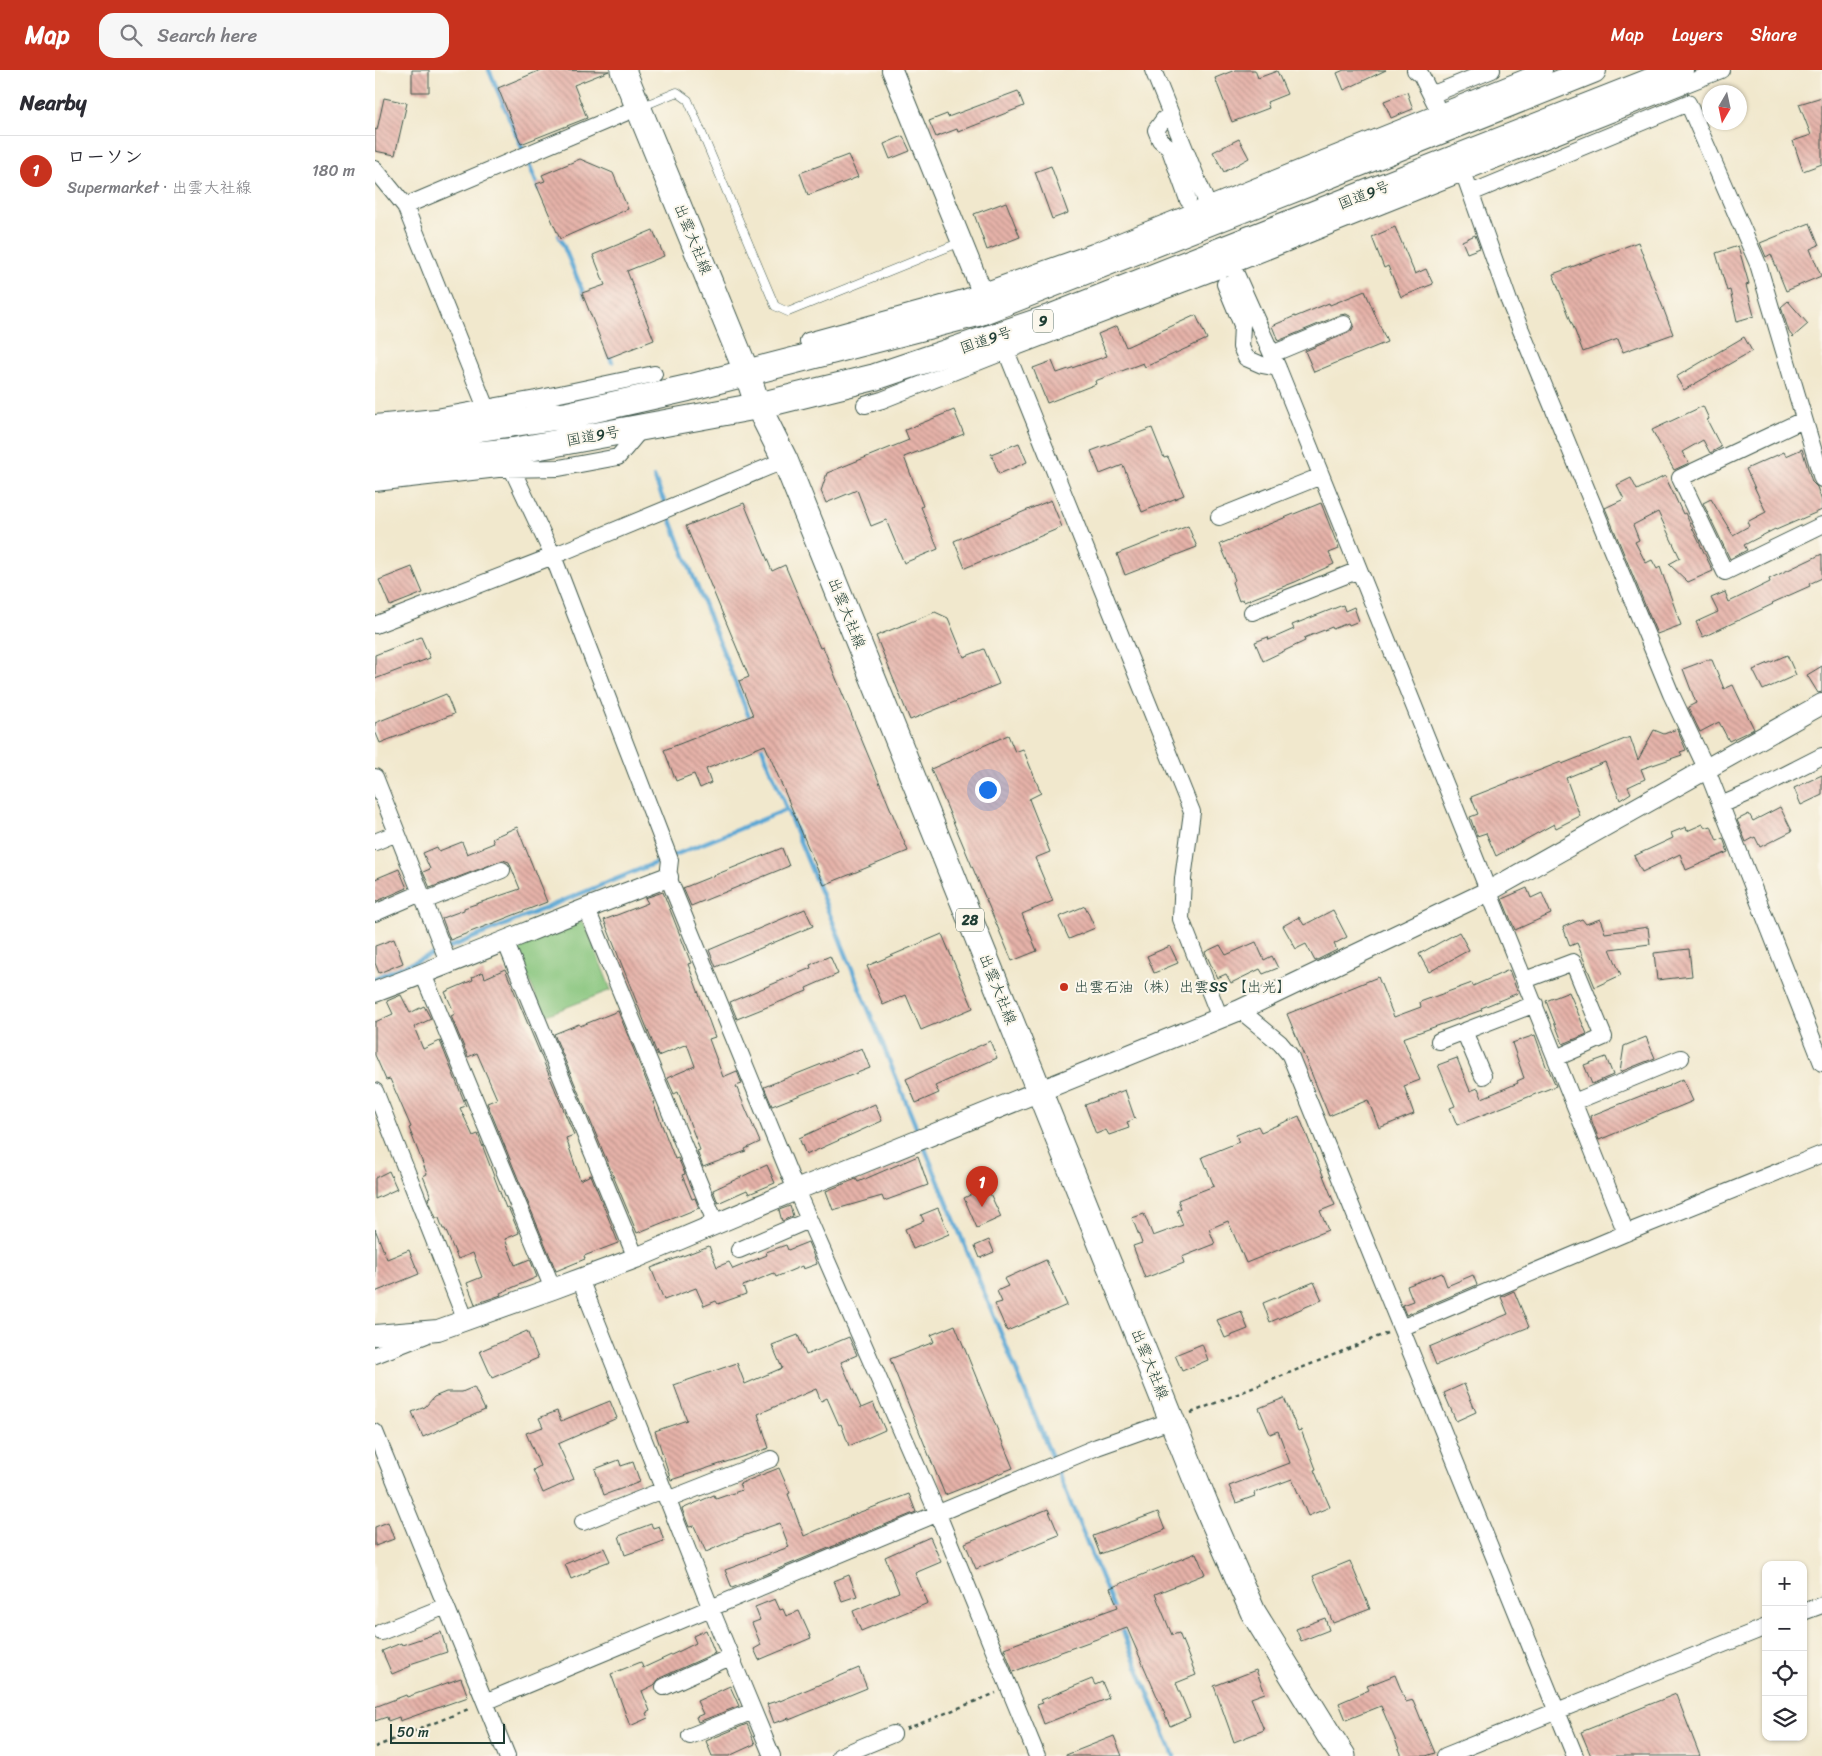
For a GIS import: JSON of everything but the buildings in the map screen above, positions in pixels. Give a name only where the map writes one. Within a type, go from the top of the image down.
[{"type":"highway","name":"国道9号","points":[[375,440],[460,431],[568,415],[747,373],[823,342],[978,312],[1593,70]]},
{"type":"highway","name":"国道9号","points":[[379,477],[414,461],[513,451],[759,406],[875,377],[1257,246],[1583,108],[1680,70]]},
{"type":"main road","name":"出雲大社線","points":[[623,70],[759,406],[785,460],[1206,1505],[1253,1612],[1343,1756]]},
{"type":"street","points":[[892,70],[981,292]]},
{"type":"street","points":[[1153,70],[1208,206]]},
{"type":"street","points":[[1415,70],[1421,75],[1439,112]]},
{"type":"street","points":[[1431,95],[1492,70]]},
{"type":"street","points":[[823,342],[981,292],[1093,252],[1544,70]]},
{"type":"street","points":[[865,405],[1232,266],[1257,246],[1464,174],[1721,70]]},
{"type":"street","points":[[1496,109],[1512,83]]},
{"type":"street","points":[[1471,193],[1688,103],[1758,264],[1822,479]]},
{"type":"street","points":[[405,206],[639,107]]},
{"type":"street","points":[[1567,132],[1583,108]]},
{"type":"street","points":[[1171,116],[1164,120],[1156,130],[1160,140],[1169,147],[1188,200]]},
{"type":"street","points":[[1327,176],[1339,153]]},
{"type":"street","points":[[376,171],[405,206],[486,408]]},
{"type":"street","points":[[1464,174],[1509,301],[1668,685],[1707,770],[1822,1063]]},
{"type":"street","points":[[1079,273],[1093,252]]},
{"type":"street","points":[[1232,266],[1275,361],[1626,1233]]},
{"type":"street","points":[[1225,284],[1242,325],[1241,347],[1246,358],[1263,365],[1275,361],[1344,324]]},
{"type":"street","points":[[1006,351],[1192,812],[1183,879],[1181,918],[1220,1018]]},
{"type":"street","points":[[927,360],[960,369]]},
{"type":"street","points":[[375,422],[436,417],[536,399],[654,374]]},
{"type":"street","points":[[536,399],[568,415]]},
{"type":"street","points":[[1803,420],[1680,478],[1725,572],[1822,525]]},
{"type":"street","points":[[379,477],[559,468],[618,457],[643,427]]},
{"type":"street","points":[[375,625],[553,556],[785,460]]},
{"type":"street","points":[[511,469],[553,556],[670,860],[668,877],[796,1190],[937,1512],[1037,1756]]},
{"type":"street","points":[[1219,517],[1321,476]]},
{"type":"street","points":[[1252,612],[1359,570]]},
{"type":"street","points":[[375,1355],[636,1258],[796,1190],[1240,1010],[1489,891],[1822,704]]},
{"type":"street","points":[[1721,805],[1822,756]]},
{"type":"street","points":[[375,778],[449,964]]},
{"type":"street","points":[[375,842],[397,833]]},
{"type":"street","points":[[375,912],[502,870]]},
{"type":"street","points":[[375,992],[449,964],[586,907],[668,877]]},
{"type":"street","points":[[586,907],[716,1224]]},
{"type":"street","points":[[505,941],[636,1258]]},
{"type":"street","points":[[1525,980],[1573,962],[1604,1036],[1556,1058]]},
{"type":"street","points":[[423,974],[553,1289]]},
{"type":"street","points":[[1439,1041],[1535,1004]]},
{"type":"street","points":[[1240,1010],[1280,1043],[1289,1055],[1575,1756]]},
{"type":"street","points":[[1464,1031],[1483,1076]]},
{"type":"street","points":[[1574,1102],[1681,1058]]},
{"type":"street","points":[[376,1098],[466,1321]]},
{"type":"street","points":[[1401,1328],[1626,1233],[1822,1154]]},
{"type":"street","points":[[739,1250],[809,1220]]},
{"type":"street","points":[[580,1279],[730,1657],[772,1756]]},
{"type":"street","points":[[375,1335],[438,1330]]},
{"type":"street","points":[[485,1702],[711,1609],[937,1512],[1097,1447],[1173,1420]]},
{"type":"street","points":[[375,1432],[507,1756]]},
{"type":"street","points":[[583,1522],[771,1459]]},
{"type":"street","points":[[1807,1610],[1822,1604]]},
{"type":"street","points":[[381,1632],[446,1606]]},
{"type":"street","points":[[1445,1756],[1762,1629]]},
{"type":"street","points":[[664,1687],[730,1657]]},
{"type":"street","points":[[690,1736],[753,1711]]},
{"type":"street","points":[[840,1756],[893,1734]]},
{"type":"lane","points":[[639,107],[677,92],[688,100],[775,306],[788,312],[961,242]]},
{"type":"path","points":[[1173,1420],[1401,1328]]},
{"type":"path","points":[[893,1734],[1009,1687]]},
{"type":"path","points":[[375,1747],[485,1702]]},
{"type":"green space","points":[[576,918],[585,924],[611,990],[544,1016],[515,945]]},
{"type":"waterway","points":[[489,70],[524,152]]},
{"type":"waterway","points":[[527,159],[539,189]]},
{"type":"waterway","points":[[559,235],[585,297]]},
{"type":"waterway","points":[[608,353],[612,362]]},
{"type":"waterway","points":[[654,477],[666,506]]},
{"type":"waterway","points":[[668,513],[751,722]]},
{"type":"waterway","points":[[760,743],[919,1134]]},
{"type":"waterway","points":[[672,856],[786,810]]},
{"type":"waterway","points":[[375,978],[665,859]]},
{"type":"waterway","points":[[923,1144],[1116,1613]]},
{"type":"waterway","points":[[1120,1625],[1174,1756]]},
{"type":"place","name":"出雲石油（株）出雲SS 【出光】","points":[[1064,987]]},
{"type":"place","name":"ローソン","points":[[982,1207]]}]
